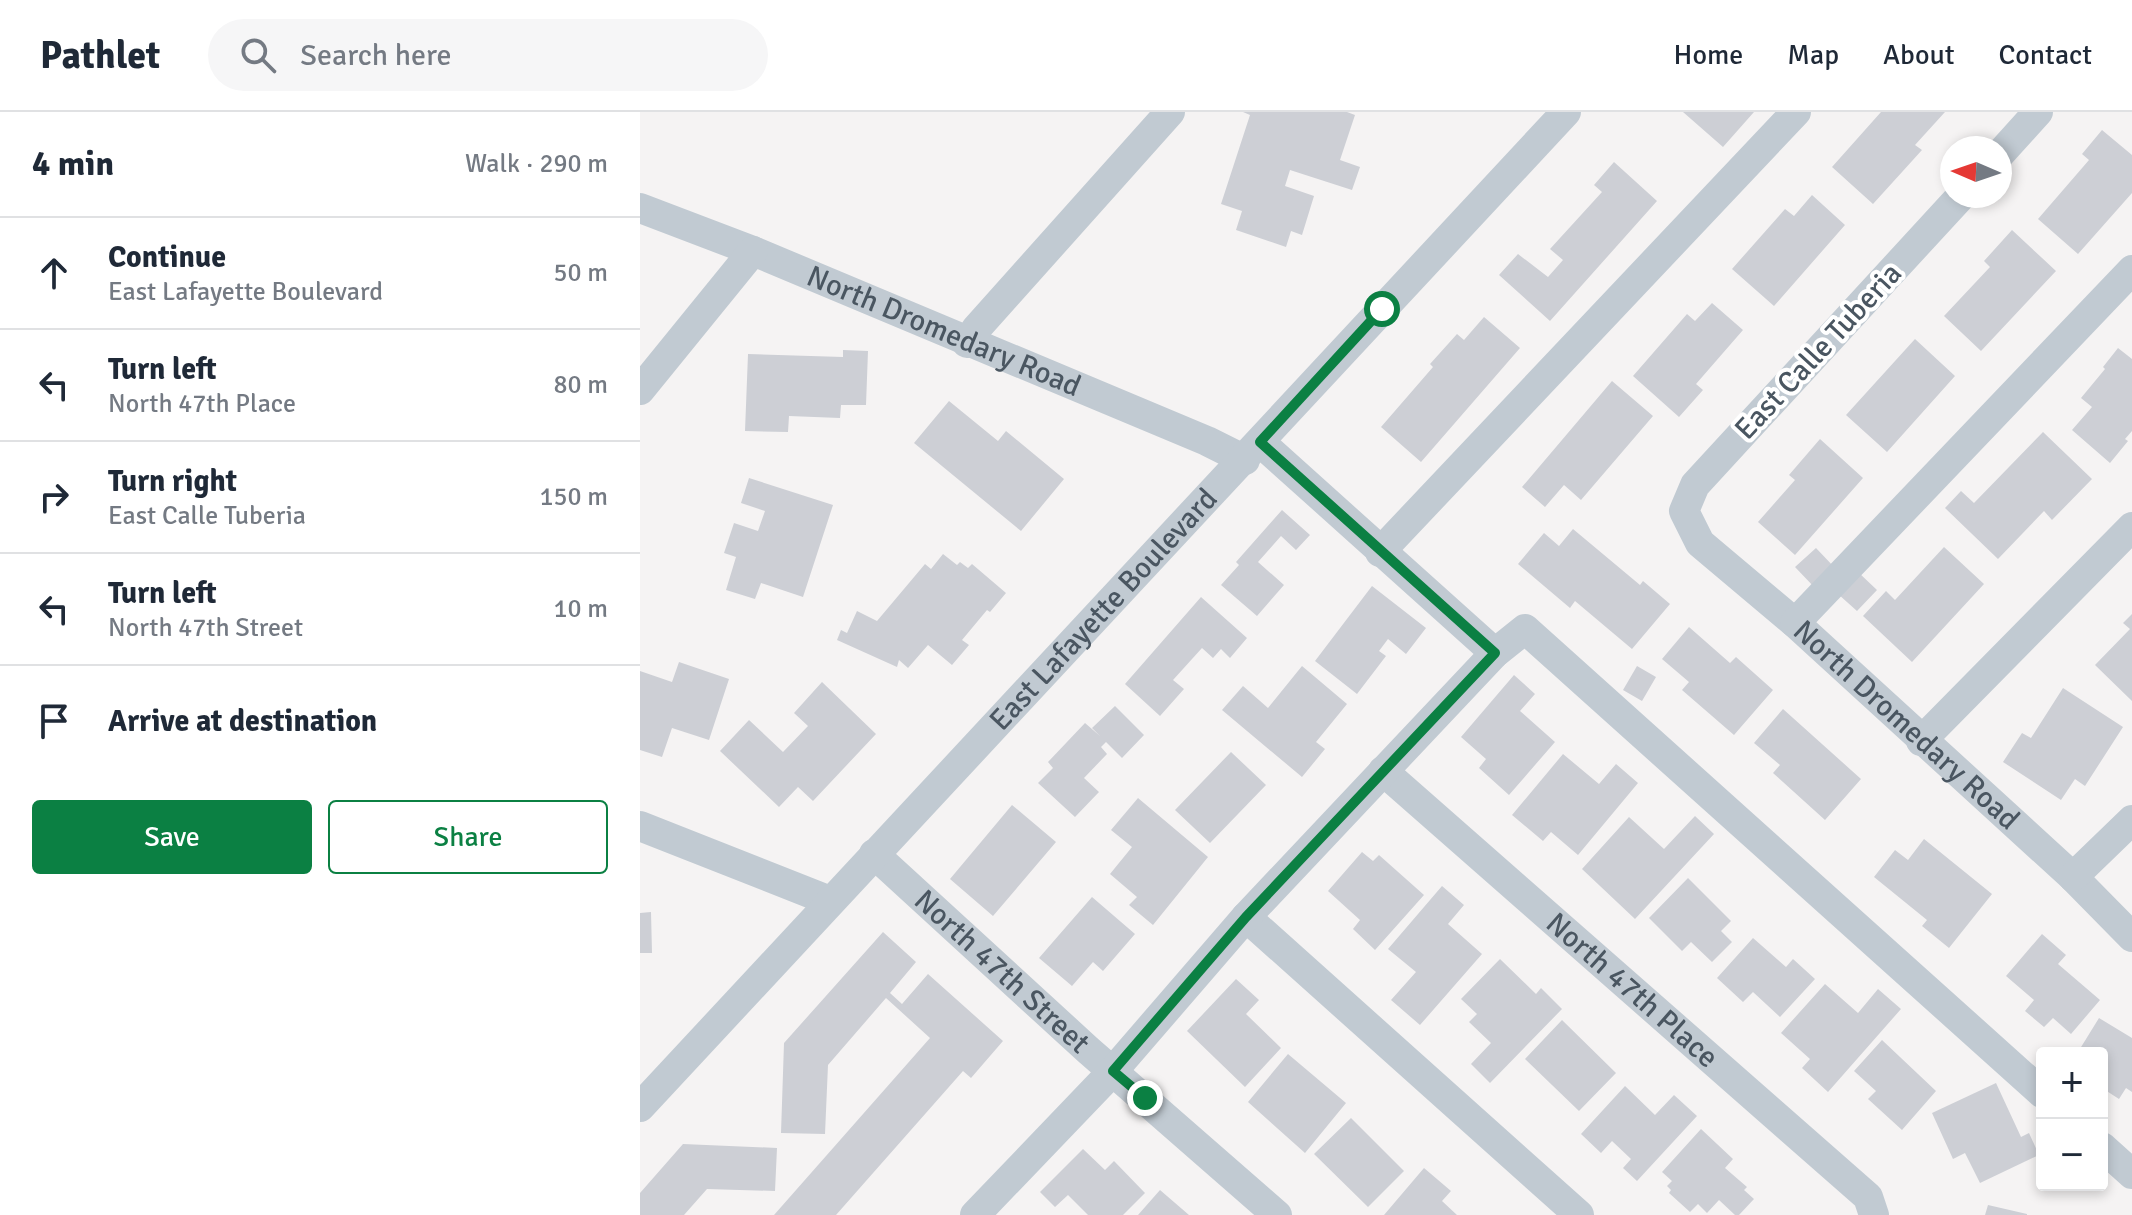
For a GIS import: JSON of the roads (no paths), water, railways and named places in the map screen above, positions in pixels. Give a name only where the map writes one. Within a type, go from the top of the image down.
[{"type":"street","points":[[967,343],[976,329],[1170,112]]},
{"type":"street","name":"East Lafayette Boulevard","points":[[640,1107],[1566,112]]},
{"type":"street","points":[[1380,552],[1796,112]]},
{"type":"street","points":[[2012,141],[2038,112]]},
{"type":"street","name":"North Dromedary Road","points":[[640,208],[753,251],[1207,441],[1252,451]]},
{"type":"street","name":"East Calle Tuberia","points":[[1684,511],[1695,485],[1950,208]]},
{"type":"street","points":[[640,390],[753,251]]},
{"type":"street","points":[[1795,623],[2132,270]]},
{"type":"street","points":[[1252,451],[1380,552],[1495,653]]},
{"type":"street","name":"North Dromedary Road","points":[[1684,511],[1700,543],[1795,623],[2073,877],[2132,937]]},
{"type":"street","points":[[1921,741],[2132,527]]},
{"type":"street","points":[[975,1215],[1113,1071],[1246,917],[1383,771],[1495,653],[1525,629],[2036,1088]]},
{"type":"street","name":"North 47th Place","points":[[1383,771],[1868,1197],[1874,1215]]},
{"type":"street","points":[[2073,877],[2132,820]]},
{"type":"street","points":[[640,826],[830,901]]},
{"type":"street","name":"North 47th Street","points":[[874,854],[1277,1215]]},
{"type":"street","points":[[1246,917],[1579,1215]]},
{"type":"street","points":[[2108,1152],[2132,1174]]}]
